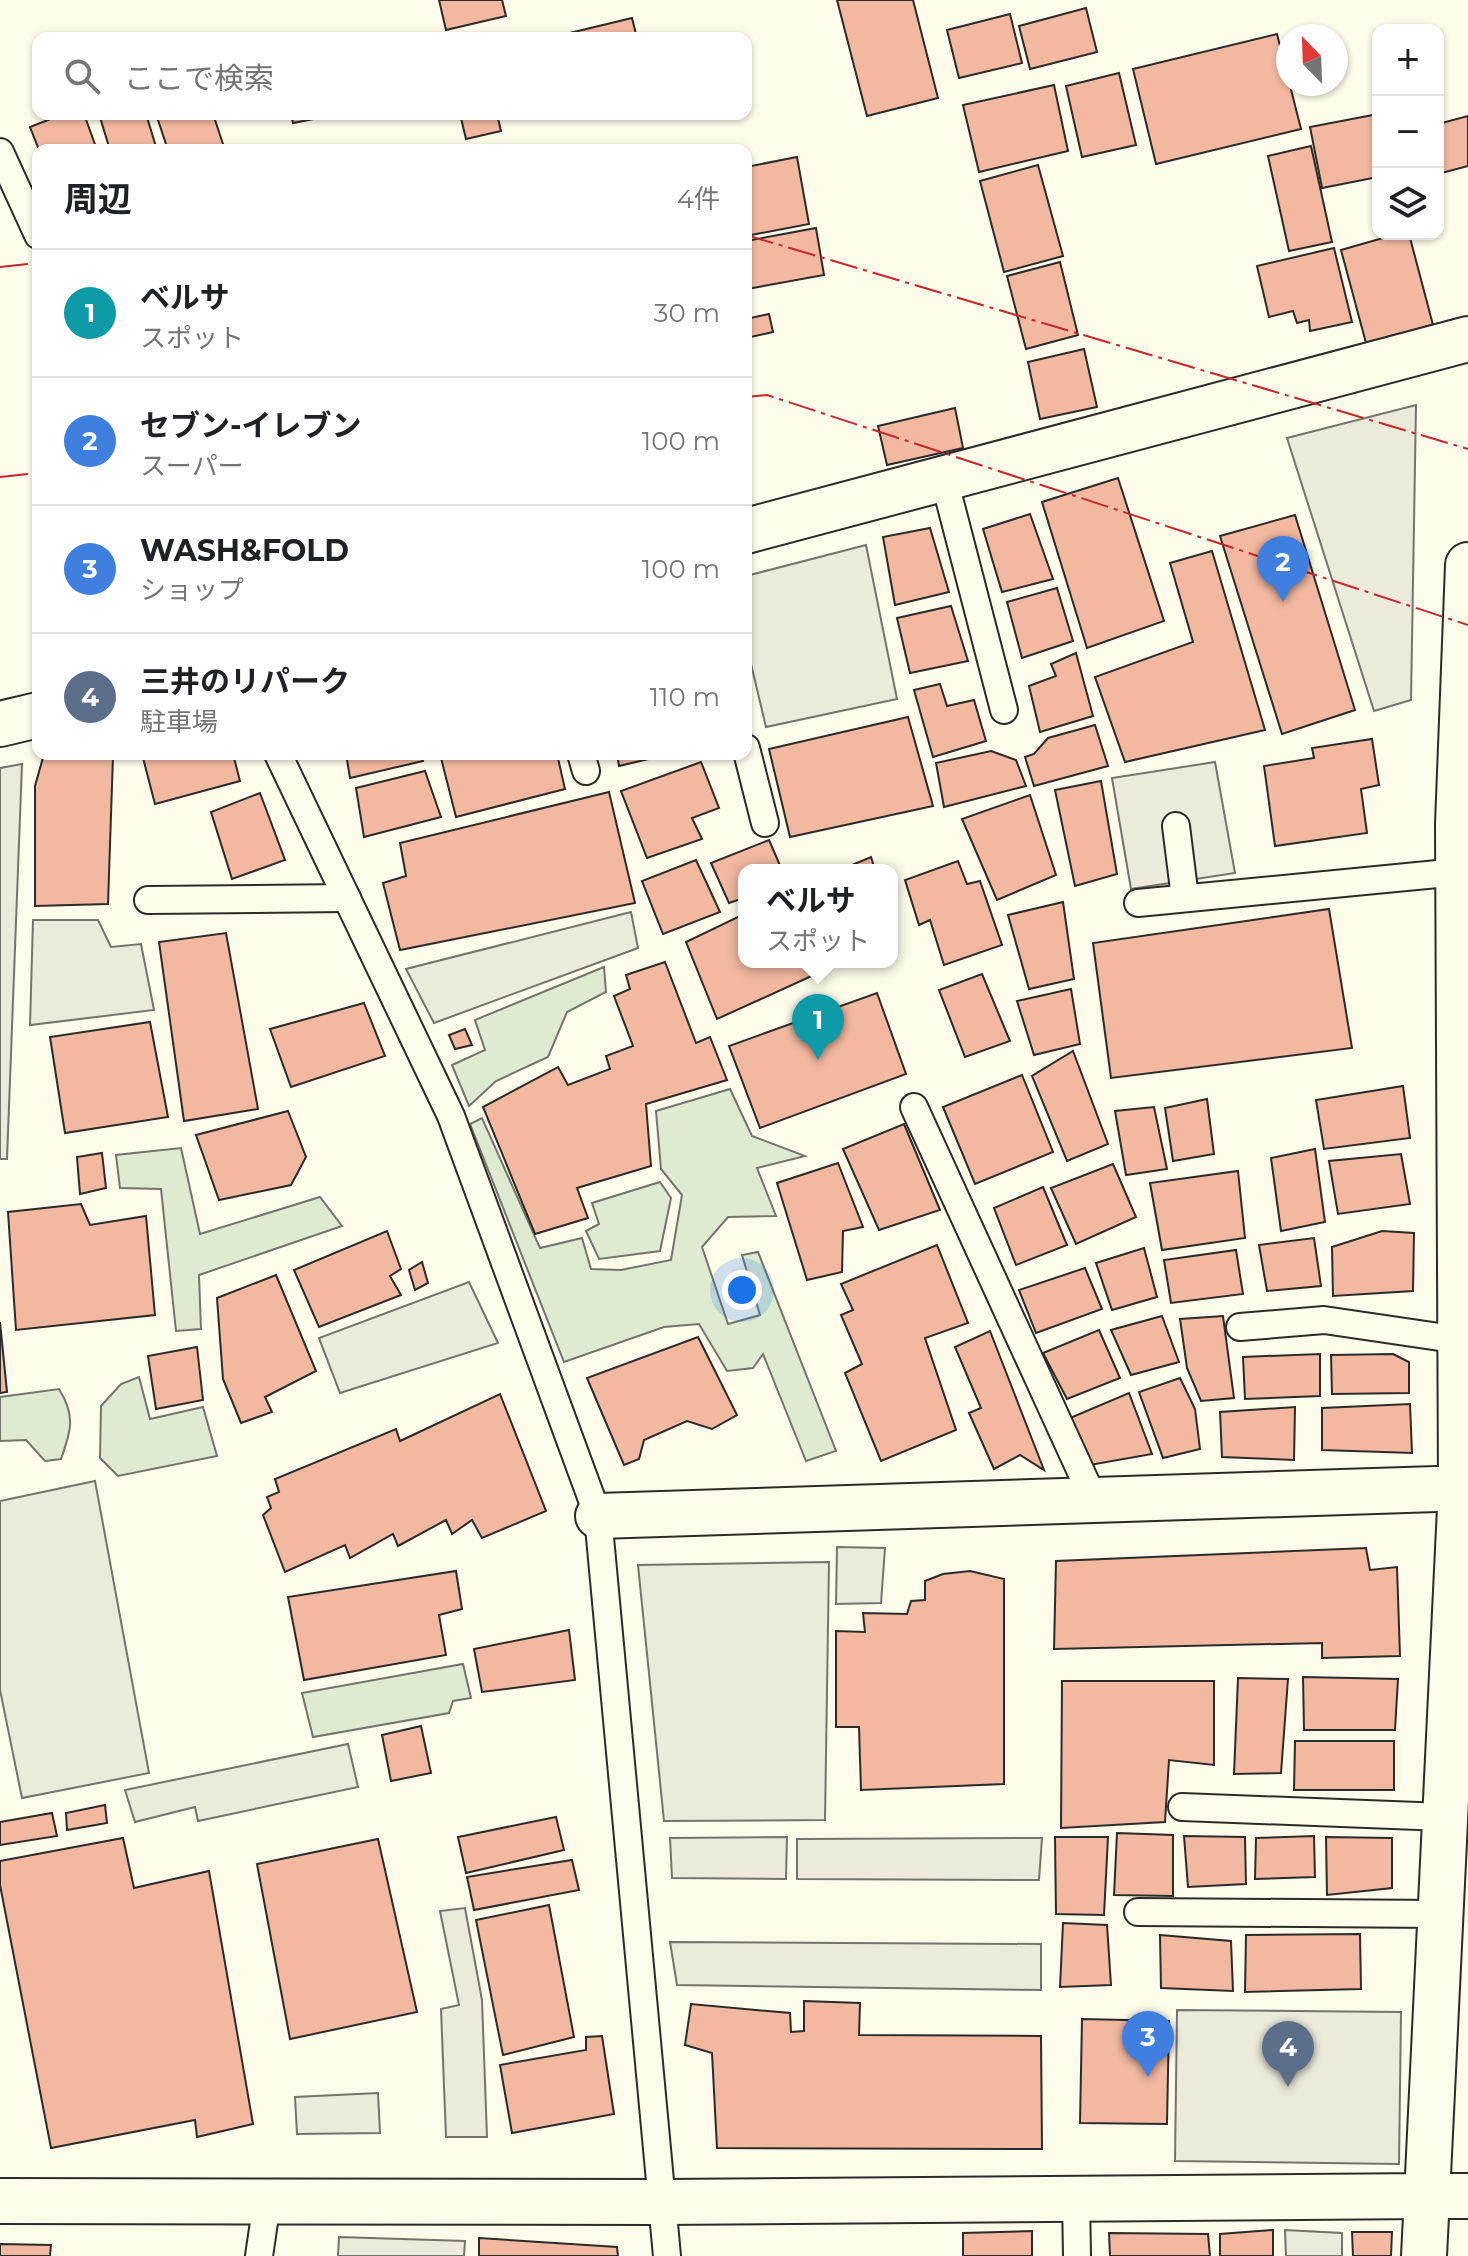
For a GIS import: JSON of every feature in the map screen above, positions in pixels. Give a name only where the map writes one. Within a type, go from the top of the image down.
[{"type":"street","points":[[752,529],[1468,339]]},
{"type":"street","points":[[1424,2256],[1447,2196],[1440,1914],[1465,1488],[1460,1340],[1458,872],[1468,565]]},
{"type":"street","points":[[0,724],[32,716]]},
{"type":"street","points":[[598,1516],[1465,1488]]},
{"type":"street","points":[[0,2201],[663,2202],[1447,2196]]},
{"type":"lane","points":[[0,152],[32,222]]},
{"type":"lane","points":[[944,479],[1004,710]]},
{"type":"lane","points":[[281,760],[451,1116],[598,1516],[667,2256]]},
{"type":"lane","points":[[749,760],[765,823]]},
{"type":"lane","points":[[1176,826],[1185,898]]},
{"type":"lane","points":[[1138,903],[1458,872]]},
{"type":"lane","points":[[148,900],[347,898]]},
{"type":"lane","points":[[914,1107],[1093,1498]]},
{"type":"lane","points":[[1240,1327],[1324,1320],[1460,1340]]},
{"type":"lane","points":[[1182,1807],[1444,1817]]},
{"type":"lane","points":[[1138,1912],[1440,1914]]},
{"type":"lane","points":[[1076,2198],[1077,2256]]},
{"type":"lane","points":[[259,2256],[267,2202]]},
{"type":"green space","points":[[604,967],[606,992],[567,1012],[548,1057],[496,1081],[469,1106],[452,1065],[485,1050],[475,1020]]},
{"type":"green space","points":[[730,1089],[752,1136],[805,1156],[757,1168],[776,1216],[728,1217],[702,1247],[728,1324],[760,1315],[742,1255],[758,1252],[836,1451],[806,1461],[763,1354],[753,1368],[727,1371],[699,1324],[664,1327],[564,1362],[470,1124],[482,1118],[540,1248],[582,1238],[591,1269],[621,1270],[671,1260],[682,1195],[661,1169],[656,1111]]},
{"type":"green space","points":[[181,1148],[200,1234],[320,1197],[342,1226],[199,1275],[201,1329],[176,1331],[161,1189],[120,1188],[116,1155]]},
{"type":"green space","points":[[660,1182],[671,1198],[660,1251],[599,1259],[586,1231],[599,1224],[592,1203]]},
{"type":"green space","points":[[139,1377],[150,1419],[203,1407],[217,1456],[118,1476],[100,1458],[101,1406],[121,1384]]},
{"type":"green space","points":[[59,1389],[70,1416],[61,1459],[45,1461],[26,1440],[0,1441],[0,1397]]},
{"type":"green space","points":[[463,1664],[471,1698],[453,1701],[449,1713],[313,1737],[302,1693]]},
{"type":"shaded area","points":[[1416,405],[1411,700],[1374,711],[1287,438]]},
{"type":"shaded area","points":[[866,545],[897,699],[766,727],[752,668],[752,574]]},
{"type":"shaded area","points":[[1215,762],[1235,873],[1131,889],[1112,778]]},
{"type":"shaded area","points":[[22,764],[7,1159],[0,1159],[0,768]]},
{"type":"shaded area","points":[[631,912],[638,948],[434,1023],[406,969]]},
{"type":"shaded area","points":[[33,920],[98,920],[111,947],[141,944],[154,1010],[30,1025]]},
{"type":"shaded area","points":[[469,1282],[498,1343],[340,1393],[319,1338]]},
{"type":"shaded area","points":[[95,1481],[149,1773],[22,1798],[0,1690],[0,1501]]},
{"type":"shaded area","points":[[837,1547],[885,1548],[881,1603],[836,1604]]},
{"type":"shaded area","points":[[829,1562],[825,1820],[664,1821],[638,1565]]},
{"type":"shaded area","points":[[348,1744],[358,1787],[198,1821],[195,1807],[135,1822],[125,1790]]},
{"type":"shaded area","points":[[787,1837],[786,1879],[672,1878],[670,1838]]},
{"type":"shaded area","points":[[1042,1838],[1039,1880],[797,1879],[797,1839]]},
{"type":"shaded area","points":[[465,1908],[482,2000],[487,2137],[446,2137],[441,2009],[459,2005],[440,1911]]},
{"type":"shaded area","points":[[670,1942],[1041,1944],[1041,1990],[677,1985]]},
{"type":"shaded area","points":[[1177,2010],[1401,2012],[1399,2164],[1175,2161]]},
{"type":"shaded area","points":[[378,2093],[380,2133],[297,2134],[295,2097]]},
{"type":"shaded area","points":[[1285,2230],[1342,2233],[1342,2256],[1286,2256]]},
{"type":"shaded area","points":[[339,2237],[465,2241],[464,2256],[338,2256]]},
{"type":"building","points":[[439,0],[502,0],[506,16],[446,30]]},
{"type":"building","points":[[837,0],[913,0],[938,98],[867,116]]},
{"type":"building","points":[[1086,8],[1097,52],[1030,69],[1019,26]]},
{"type":"building","points":[[1010,14],[1022,63],[959,78],[947,30]]},
{"type":"building","points":[[632,18],[636,32],[574,32]]},
{"type":"building","points":[[1276,34],[1276,96],[1293,96],[1301,129],[1156,164],[1133,69]]},
{"type":"building","points":[[1119,73],[1136,145],[1082,157],[1066,86]]},
{"type":"building","points":[[1054,85],[1068,151],[979,172],[963,105]]},
{"type":"building","points":[[1372,115],[1372,178],[1322,188],[1310,127]]},
{"type":"building","points":[[1468,116],[1468,166],[1444,172],[1444,168],[1444,122]]},
{"type":"building","points":[[48,120],[86,120],[95,144],[37,144],[30,127]]},
{"type":"building","points":[[101,120],[148,120],[155,144],[108,144]]},
{"type":"building","points":[[158,120],[215,120],[223,144],[166,144]]},
{"type":"building","points":[[461,120],[498,120],[501,131],[466,139]]},
{"type":"building","points":[[1311,146],[1332,242],[1289,251],[1268,156]]},
{"type":"building","points":[[797,157],[809,224],[752,235],[752,166]]},
{"type":"building","points":[[1038,165],[1063,256],[1004,272],[980,181]]},
{"type":"building","points":[[816,228],[824,275],[752,288],[752,240]]},
{"type":"building","points":[[1376,240],[1411,240],[1433,325],[1366,343],[1341,250]]},
{"type":"building","points":[[1334,248],[1352,322],[1310,331],[1309,320],[1297,323],[1293,311],[1269,317],[1257,266]]},
{"type":"building","points":[[1060,262],[1078,335],[1026,349],[1007,276]]},
{"type":"building","points":[[769,314],[773,332],[752,337],[752,318]]},
{"type":"building","points":[[1084,349],[1097,407],[1040,419],[1028,362]]},
{"type":"building","points":[[955,408],[963,448],[887,465],[878,426]]},
{"type":"building","points":[[1118,478],[1164,621],[1087,648],[1042,502]]},
{"type":"building","points":[[1030,514],[1053,579],[1002,592],[983,529]]},
{"type":"building","points":[[1295,515],[1355,710],[1282,734],[1220,536]]},
{"type":"building","points":[[930,528],[949,592],[895,605],[883,537]]},
{"type":"building","points":[[1212,551],[1265,730],[1125,762],[1095,677],[1193,642],[1170,563]]},
{"type":"building","points":[[1057,588],[1073,641],[1022,658],[1007,602]]},
{"type":"building","points":[[951,606],[968,661],[910,673],[897,618]]},
{"type":"building","points":[[1076,653],[1093,716],[1040,732],[1029,686],[1056,676],[1051,664]]},
{"type":"building","points":[[940,684],[947,706],[974,700],[986,741],[933,757],[914,690]]},
{"type":"building","points":[[908,717],[933,806],[790,837],[769,749]]},
{"type":"building","points":[[1095,725],[1108,766],[1034,786],[1025,757],[1034,754],[1048,738]]},
{"type":"building","points":[[1372,739],[1379,785],[1361,789],[1367,833],[1275,846],[1264,766],[1314,758],[1312,748]]},
{"type":"building","points":[[991,751],[1016,760],[1026,786],[944,807],[936,763]]},
{"type":"building","points":[[42,760],[113,760],[108,904],[35,906],[35,786]]},
{"type":"building","points":[[144,760],[235,760],[240,781],[155,804]]},
{"type":"building","points":[[347,760],[423,761],[350,778]]},
{"type":"building","points":[[442,760],[558,760],[565,789],[456,817]]},
{"type":"building","points":[[618,760],[644,760],[619,766]]},
{"type":"building","points":[[701,762],[719,808],[692,818],[702,839],[647,858],[621,791]]},
{"type":"building","points":[[425,771],[441,817],[364,837],[356,788]]},
{"type":"building","points":[[1101,781],[1117,874],[1075,886],[1055,790]]},
{"type":"building","points":[[609,792],[635,903],[400,950],[383,883],[406,876],[400,843]]},
{"type":"building","points":[[260,793],[285,860],[232,879],[211,812]]},
{"type":"building","points":[[1030,795],[1056,875],[997,900],[962,819]]},
{"type":"building","points":[[769,840],[779,864],[738,864],[738,900],[729,903],[711,863]]},
{"type":"building","points":[[871,857],[873,864],[854,864]]},
{"type":"building","points":[[696,860],[720,912],[663,934],[642,881]]},
{"type":"building","points":[[958,861],[967,884],[980,881],[1002,945],[944,965],[930,920],[919,925],[905,880]]},
{"type":"building","points":[[1063,902],[1074,979],[1029,989],[1008,915]]},
{"type":"building","points":[[1329,909],[1352,1048],[1111,1078],[1093,943]]},
{"type":"building","points":[[738,917],[738,968],[827,969],[717,1019],[686,942]]},
{"type":"building","points":[[226,933],[258,1109],[184,1121],[159,942]]},
{"type":"building","points":[[665,962],[696,1043],[710,1037],[727,1080],[646,1104],[651,1166],[577,1188],[588,1218],[535,1234],[483,1107],[558,1067],[568,1085],[610,1069],[606,1056],[633,1046],[614,996],[630,989],[626,975]]},
{"type":"building","points":[[982,974],[1010,1041],[965,1057],[939,990]]},
{"type":"building","points":[[1071,989],[1080,1044],[1034,1055],[1017,1001]]},
{"type":"building","points":[[877,993],[906,1074],[760,1128],[729,1046]]},
{"type":"building","points":[[364,1003],[385,1056],[291,1087],[270,1029]]},
{"type":"building","points":[[150,1022],[168,1117],[65,1133],[50,1037]]},
{"type":"building","points":[[465,1029],[472,1045],[455,1049],[449,1035]]},
{"type":"building","points":[[1073,1051],[1108,1144],[1067,1161],[1032,1076]]},
{"type":"building","points":[[1022,1075],[1053,1152],[975,1184],[943,1107]]},
{"type":"building","points":[[1403,1086],[1410,1138],[1324,1149],[1316,1100]]},
{"type":"building","points":[[1207,1099],[1214,1154],[1173,1161],[1165,1108]]},
{"type":"building","points":[[1154,1107],[1167,1169],[1126,1175],[1115,1111]]},
{"type":"building","points":[[288,1111],[306,1157],[291,1185],[219,1200],[196,1135]]},
{"type":"building","points":[[904,1124],[940,1210],[879,1230],[843,1149]]},
{"type":"building","points":[[1315,1149],[1325,1222],[1281,1231],[1271,1158]]},
{"type":"building","points":[[102,1153],[106,1188],[80,1194],[77,1157]]},
{"type":"building","points":[[1401,1154],[1410,1204],[1338,1214],[1329,1161]]},
{"type":"building","points":[[838,1163],[863,1227],[843,1231],[842,1272],[807,1280],[777,1183]]},
{"type":"building","points":[[1113,1164],[1136,1217],[1076,1244],[1051,1188]]},
{"type":"building","points":[[1238,1171],[1245,1238],[1162,1250],[1150,1183]]},
{"type":"building","points":[[1043,1187],[1067,1245],[1016,1265],[994,1208]]},
{"type":"building","points":[[81,1204],[90,1225],[146,1216],[155,1315],[16,1330],[8,1212]]},
{"type":"building","points":[[387,1231],[401,1269],[390,1276],[401,1295],[319,1327],[294,1270]]},
{"type":"building","points":[[1382,1231],[1414,1233],[1413,1291],[1333,1296],[1332,1247]]},
{"type":"building","points":[[1314,1238],[1321,1286],[1267,1291],[1259,1245]]},
{"type":"building","points":[[937,1245],[968,1323],[925,1338],[956,1430],[881,1461],[845,1373],[862,1364],[841,1315],[853,1310],[841,1284]]},
{"type":"building","points":[[1144,1248],[1157,1297],[1112,1310],[1096,1263]]},
{"type":"building","points":[[1236,1250],[1243,1294],[1171,1303],[1164,1260]]},
{"type":"building","points":[[422,1262],[428,1283],[415,1290],[409,1270]]},
{"type":"building","points":[[1085,1268],[1102,1309],[1036,1333],[1019,1290]]},
{"type":"building","points":[[276,1275],[316,1371],[265,1397],[272,1412],[241,1423],[223,1379],[217,1298]]},
{"type":"building","points":[[1162,1316],[1179,1362],[1131,1375],[1111,1330]]},
{"type":"building","points":[[1223,1316],[1234,1398],[1201,1401],[1187,1368],[1180,1319]]},
{"type":"building","points":[[0,1322],[7,1392],[0,1393]]},
{"type":"building","points":[[1099,1330],[1120,1378],[1067,1399],[1043,1353]]},
{"type":"building","points":[[990,1331],[1044,1470],[1020,1455],[994,1469],[969,1413],[981,1408],[955,1347]]},
{"type":"building","points":[[698,1337],[737,1415],[712,1429],[687,1421],[644,1440],[639,1459],[624,1465],[587,1378]]},
{"type":"building","points":[[197,1347],[203,1400],[156,1409],[148,1356]]},
{"type":"building","points":[[1320,1354],[1320,1396],[1245,1399],[1243,1357]]},
{"type":"building","points":[[1393,1354],[1409,1362],[1409,1393],[1332,1394],[1331,1355]]},
{"type":"building","points":[[1180,1378],[1195,1409],[1200,1449],[1163,1458],[1139,1392]]},
{"type":"building","points":[[1129,1393],[1152,1454],[1090,1465],[1070,1418]]},
{"type":"building","points":[[500,1394],[546,1511],[482,1538],[472,1520],[452,1534],[446,1520],[398,1546],[393,1534],[350,1558],[345,1545],[285,1572],[263,1515],[271,1508],[267,1497],[279,1492],[275,1479],[396,1429],[400,1441]]},
{"type":"building","points":[[1410,1404],[1412,1453],[1322,1450],[1322,1408]]},
{"type":"building","points":[[1295,1407],[1294,1460],[1222,1457],[1220,1412]]},
{"type":"building","points":[[1366,1548],[1370,1570],[1397,1567],[1400,1656],[1322,1658],[1322,1643],[1054,1649],[1056,1561]]},
{"type":"building","points":[[456,1571],[462,1609],[439,1615],[446,1655],[304,1680],[288,1597]]},
{"type":"building","points":[[970,1571],[1004,1579],[1004,1784],[861,1790],[859,1727],[836,1727],[836,1631],[865,1632],[863,1613],[907,1614],[911,1601],[925,1600],[925,1581],[943,1574]]},
{"type":"building","points":[[569,1630],[575,1680],[482,1692],[474,1649]]},
{"type":"building","points":[[1303,1677],[1398,1679],[1395,1730],[1304,1730]]},
{"type":"building","points":[[1238,1678],[1288,1679],[1281,1773],[1234,1774]]},
{"type":"building","points":[[1062,1681],[1214,1681],[1214,1765],[1169,1760],[1165,1822],[1061,1828]]},
{"type":"building","points":[[421,1726],[431,1773],[391,1781],[382,1735]]},
{"type":"building","points":[[1295,1741],[1394,1741],[1394,1790],[1294,1790]]},
{"type":"building","points":[[105,1805],[107,1823],[67,1830],[66,1813]]},
{"type":"building","points":[[52,1813],[57,1836],[0,1845],[0,1822]]},
{"type":"building","points":[[556,1817],[564,1850],[466,1873],[458,1837]]},
{"type":"building","points":[[1117,1833],[1173,1835],[1173,1896],[1114,1895]]},
{"type":"building","points":[[1184,1836],[1245,1837],[1246,1884],[1188,1887]]},
{"type":"building","points":[[1314,1836],[1315,1877],[1255,1879],[1256,1838]]},
{"type":"building","points":[[1055,1837],[1108,1837],[1104,1915],[1056,1914]]},
{"type":"building","points":[[1326,1837],[1392,1838],[1392,1888],[1327,1895]]},
{"type":"building","points":[[123,1838],[134,1888],[209,1871],[253,2124],[197,2137],[195,2120],[51,2148],[0,1885],[0,1861]]},
{"type":"building","points":[[378,1839],[417,2012],[290,2039],[257,1864]]},
{"type":"building","points":[[572,1860],[579,1890],[474,1910],[467,1877]]},
{"type":"building","points":[[549,1905],[574,2037],[503,2055],[476,1920]]},
{"type":"building","points":[[1063,1923],[1107,1925],[1111,1985],[1060,1987]]},
{"type":"building","points":[[1360,1934],[1361,1989],[1245,1992],[1246,1935]]},
{"type":"building","points":[[1160,1935],[1231,1941],[1233,1991],[1161,1988]]},
{"type":"building","points":[[804,2001],[860,2003],[859,2035],[1041,2036],[1042,2149],[717,2148],[712,2053],[685,2045],[691,2004],[790,2013],[791,2032],[804,2031]]},
{"type":"building","points":[[1082,2019],[1169,2021],[1167,2124],[1080,2123]]},
{"type":"building","points":[[602,2036],[614,2114],[512,2133],[500,2065],[586,2050],[586,2037]]},
{"type":"building","points":[[1273,2230],[1273,2256],[1220,2256],[1220,2234]]},
{"type":"building","points":[[1032,2231],[1032,2256],[963,2256],[963,2233]]},
{"type":"building","points":[[1352,2232],[1392,2232],[1391,2256],[1353,2256]]},
{"type":"building","points":[[1109,2233],[1208,2234],[1210,2256],[1110,2256]]},
{"type":"building","points":[[479,2238],[617,2247],[618,2256],[479,2256]]},
{"type":"building","points":[[0,2244],[51,2245],[50,2256],[0,2256]]},
{"type":"power","points":[[752,237],[1468,449]]},
{"type":"power","points":[[0,267],[32,264]]},
{"type":"power","points":[[752,396],[767,395],[1468,625]]},
{"type":"power","points":[[0,477],[32,474]]},
{"type":"place","name":"セブン-イレブン","points":[[1283,602]]},
{"type":"place","name":"ベルサ","points":[[818,1060]]},
{"type":"place","name":"WASH&FOLD","points":[[1148,2077]]},
{"type":"place","name":"三井のリパーク","points":[[1288,2087]]}]
